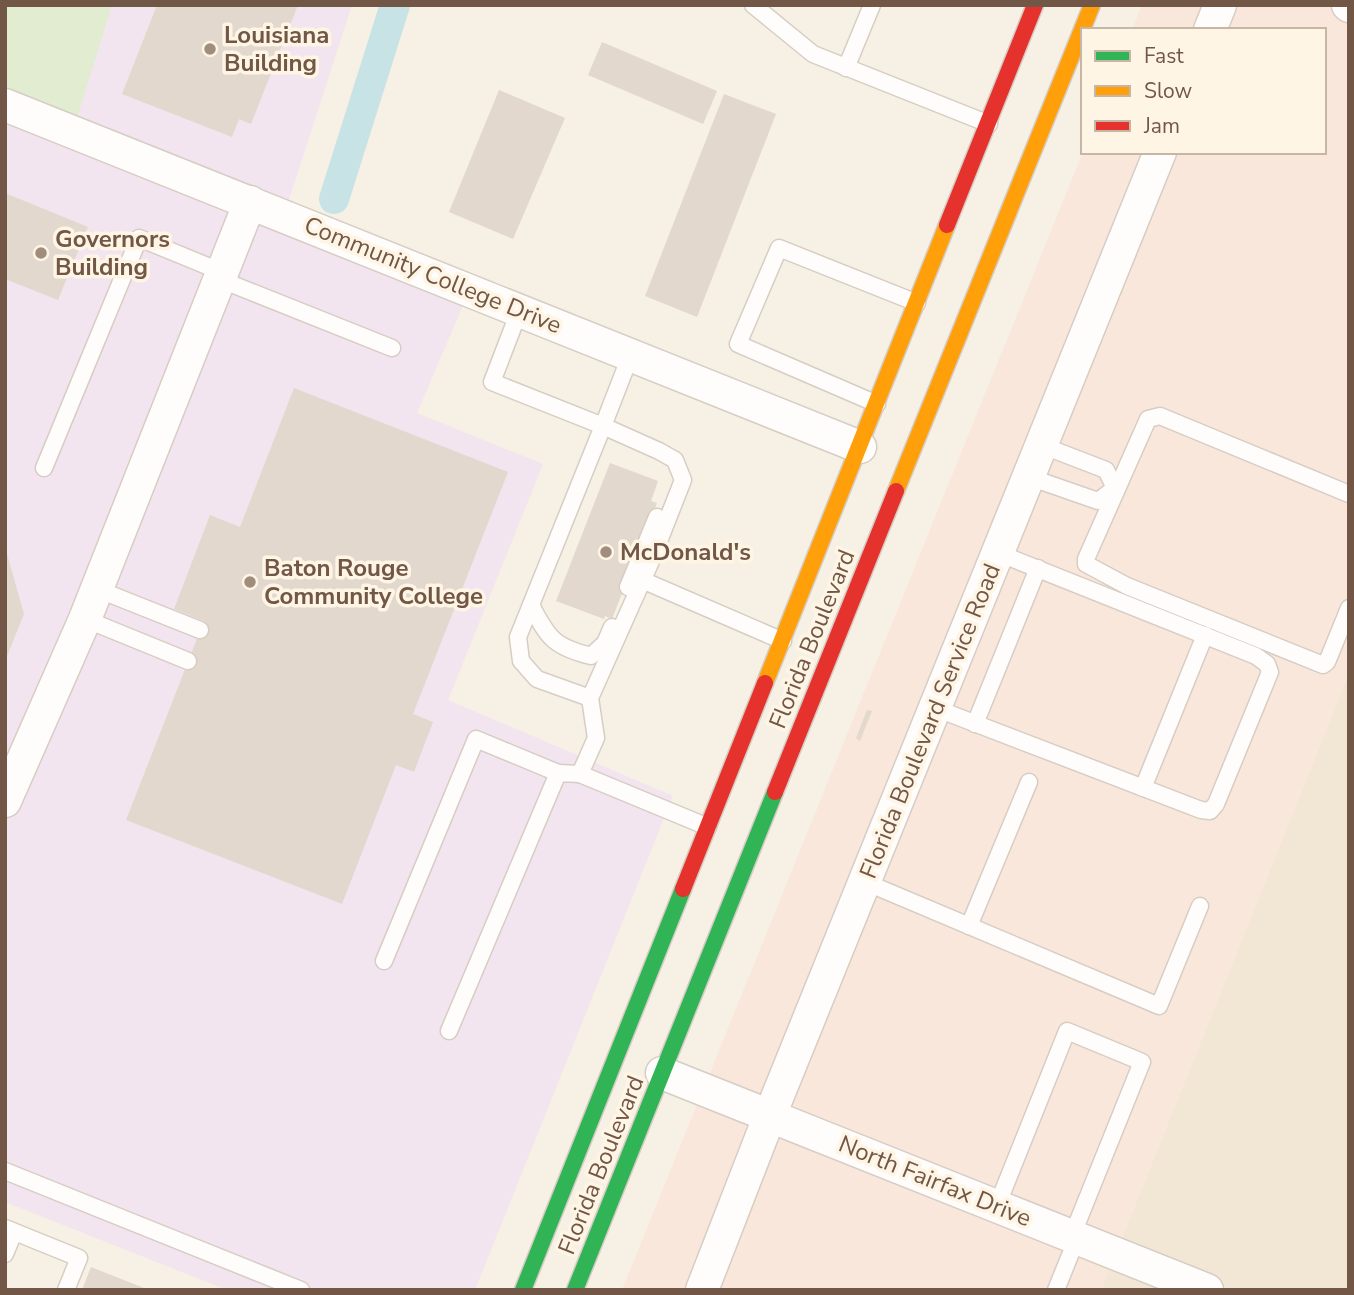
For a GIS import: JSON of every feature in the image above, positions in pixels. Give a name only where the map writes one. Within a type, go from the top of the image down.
[{"type":"main road","name":"Florida Boulevard","points":[[523,1290],[552,1233],[708,827],[789,643],[860,447],[1035,5]]},
{"type":"main road","name":"Florida Boulevard","points":[[1082,28],[1092,5]]},
{"type":"main road","name":"Florida Boulevard","points":[[575,1290],[586,1247],[662,1073],[823,656],[1081,32]]},
{"type":"street","points":[[1211,28],[1220,5]]},
{"type":"street","name":"Community College Drive","points":[[5,105],[860,447]]},
{"type":"street","name":"Florida Boulevard Service Road","points":[[702,1290],[770,1115],[1159,154]]},
{"type":"street","points":[[5,801],[85,619],[250,202]]},
{"type":"street","name":"North Fairfax Drive","points":[[662,1073],[1207,1290]]},
{"type":"lane","points":[[753,5],[813,54],[989,124]]},
{"type":"lane","points":[[846,68],[872,5]]},
{"type":"lane","points":[[44,468],[139,238],[392,348]]},
{"type":"lane","points":[[877,404],[737,344],[779,248],[917,303]]},
{"type":"lane","points":[[520,309],[492,382],[659,450],[675,460],[683,480],[590,698],[596,737],[580,774]]},
{"type":"lane","points":[[590,698],[537,679],[521,661],[518,637],[631,354]]},
{"type":"lane","points":[[1349,494],[1160,416],[1148,419],[1115,488],[1086,559],[1086,564],[1127,586],[1323,665],[1327,662],[1349,608]]},
{"type":"lane","points":[[1041,445],[1106,470],[1115,488]]},
{"type":"lane","points":[[1029,477],[1098,501],[1115,488]]},
{"type":"lane","points":[[531,605],[546,634],[569,650],[591,656],[605,643],[661,507],[675,499]]},
{"type":"lane","points":[[935,708],[1201,810],[1210,811],[1216,804],[1270,672],[1267,664],[1256,656],[998,553]]},
{"type":"lane","points":[[975,724],[1038,568]]},
{"type":"lane","points":[[642,580],[789,643]]},
{"type":"lane","points":[[97,589],[200,630]]},
{"type":"lane","points":[[85,619],[188,661]]},
{"type":"lane","points":[[1143,788],[1205,635]]},
{"type":"lane","points":[[384,961],[476,739],[558,773],[580,774],[708,827]]},
{"type":"lane","points":[[449,1031],[558,773]]},
{"type":"lane","points":[[969,926],[1028,782]]},
{"type":"lane","points":[[864,882],[1159,1006],[1200,906]]},
{"type":"lane","points":[[997,1206],[1067,1031],[1142,1062],[1056,1290]]},
{"type":"lane","points":[[5,1171],[300,1290]]},
{"type":"lane","points":[[5,1254],[10,1230],[79,1258],[66,1290]]},
{"type":"shaded area","name":"Baton Rouge Community College","points":[[5,5],[352,5],[284,215],[470,289],[417,413],[543,464],[448,700],[673,796],[475,1290],[227,1290],[5,1202]]},
{"type":"shaded area","points":[[1142,5],[1349,5],[1349,673],[1101,1290],[622,1290],[1082,154],[1326,154],[1326,28],[1133,28]]},
{"type":"shaded area","points":[[1349,673],[1349,1290],[1101,1290]]},
{"type":"green space","points":[[5,5],[112,5],[73,131],[5,105]]},
{"type":"building","name":"Louisiana Building","points":[[157,5],[298,5],[251,124],[239,119],[232,137],[122,94]]},
{"type":"building","points":[[602,42],[717,91],[703,124],[588,75]]},
{"type":"building","points":[[499,90],[565,118],[513,239],[449,212]]},
{"type":"building","points":[[724,94],[776,114],[697,317],[645,296]]},
{"type":"building","name":"Governors Building","points":[[5,193],[88,227],[58,300],[5,279]]},
{"type":"building","points":[[294,388],[508,472],[413,714],[433,722],[414,772],[396,765],[342,904],[126,820],[204,621],[174,609],[210,515],[240,527]]},
{"type":"building","name":"McDonald's","points":[[610,463],[658,481],[651,501],[657,503],[612,619],[605,616],[604,619],[556,601]]},
{"type":"building","points":[[5,547],[24,614],[5,661]]},
{"type":"building","points":[[867,710],[872,711],[860,741],[856,738]]},
{"type":"building","points":[[91,1267],[149,1290],[82,1290]]},
{"type":"waterway","points":[[334,199],[395,5]]},
{"type":"traffic: fast","points":[[575,1290],[775,792]]},
{"type":"traffic: fast","points":[[523,1290],[683,889]]},
{"type":"traffic: slow","points":[[1083,28],[1092,5]]},
{"type":"traffic: slow","points":[[896,491],[1081,32]]},
{"type":"traffic: slow","points":[[765,683],[947,225]]},
{"type":"traffic: jam","points":[[947,225],[1035,5]]},
{"type":"traffic: jam","points":[[775,792],[896,491]]},
{"type":"traffic: jam","points":[[683,889],[765,683]]},
{"type":"place","name":"Louisiana Building","points":[[210,49]]},
{"type":"place","name":"Governors Building","points":[[41,253]]},
{"type":"place","name":"McDonald's","points":[[606,552]]},
{"type":"place","name":"Baton Rouge Community College","points":[[250,582]]}]
